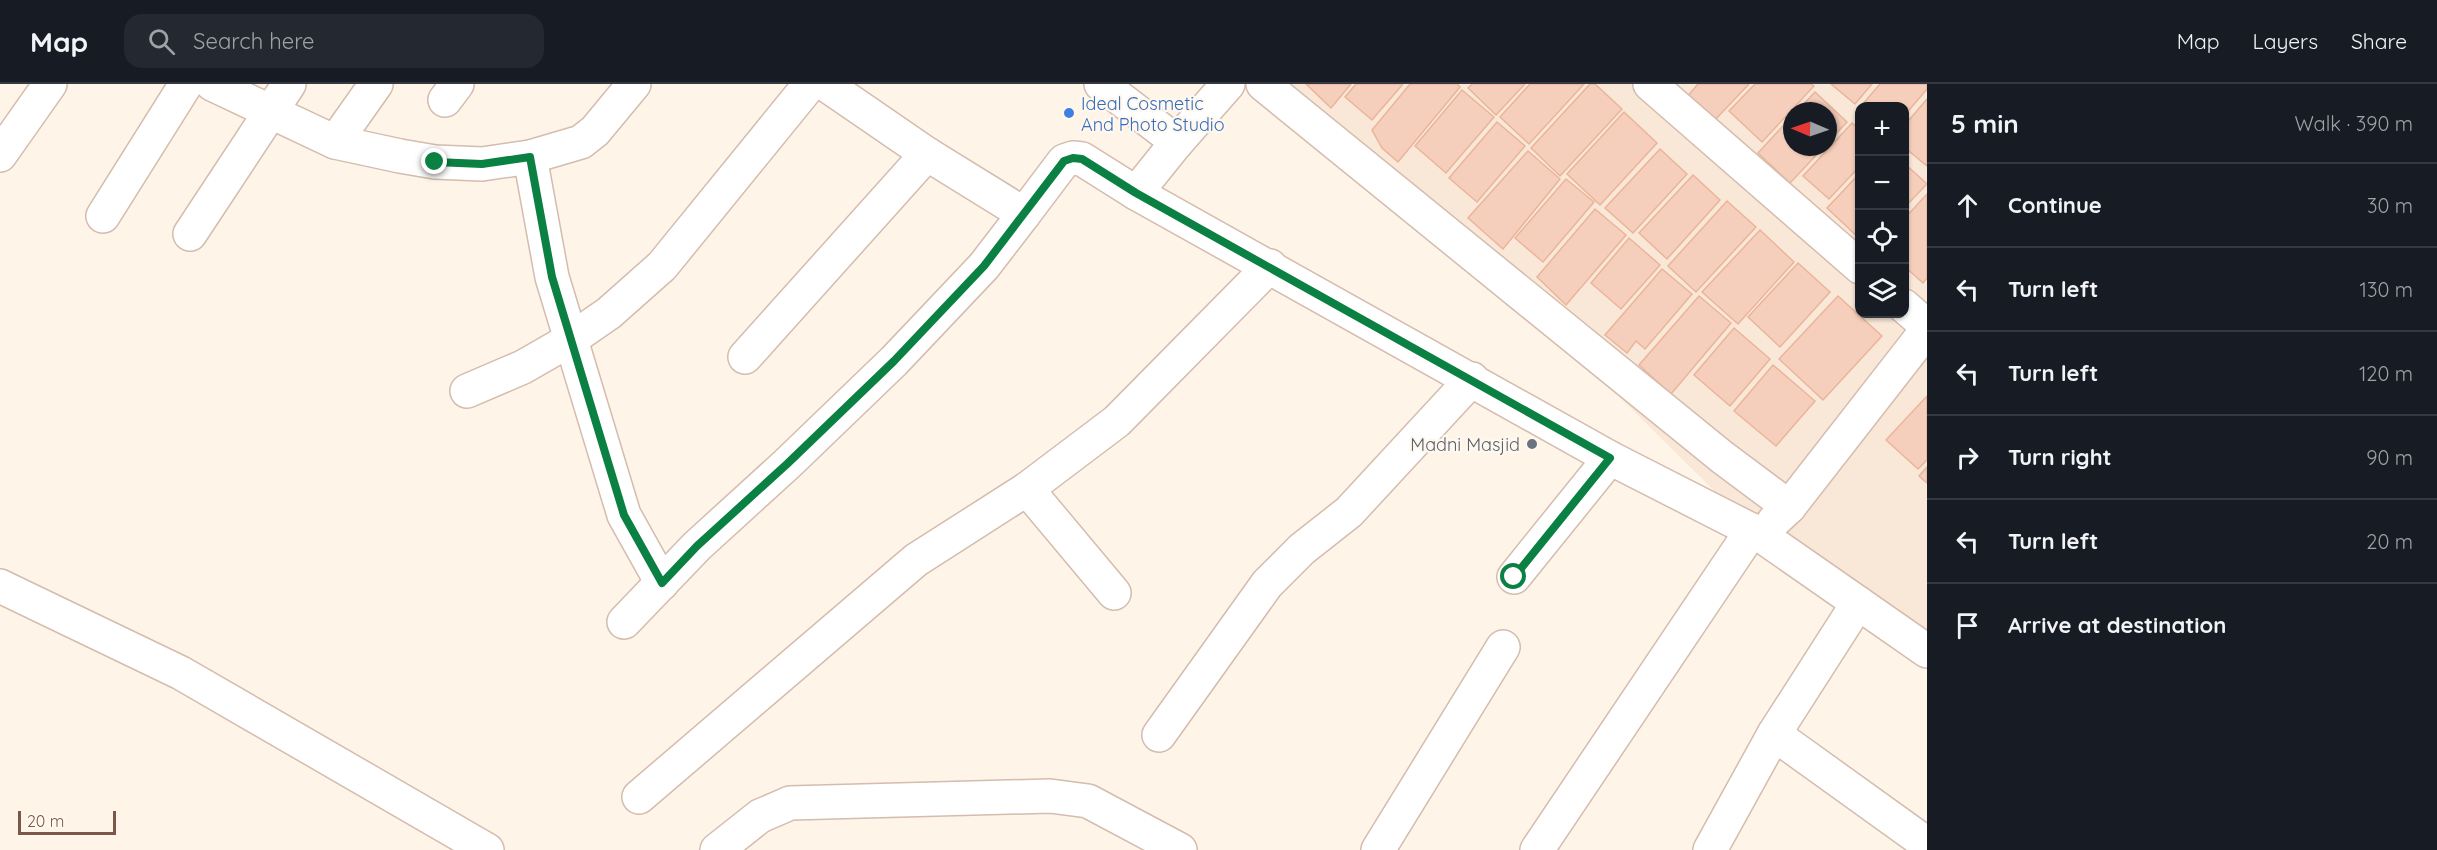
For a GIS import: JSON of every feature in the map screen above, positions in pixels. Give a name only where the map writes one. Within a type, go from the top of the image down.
[{"type":"street","points":[[0,155],[50,84]]},
{"type":"street","points":[[103,216],[186,84]]},
{"type":"street","points":[[212,84],[335,142],[435,162],[482,164],[530,157],[581,142],[595,131],[634,84]]},
{"type":"street","points":[[190,234],[289,84]]},
{"type":"street","points":[[335,142],[376,84]]},
{"type":"street","points":[[467,391],[523,367],[570,340],[609,313],[662,266],[810,84]]},
{"type":"street","points":[[825,84],[927,153],[1024,214]]},
{"type":"street","points":[[1101,84],[1177,141]]},
{"type":"street","points":[[1136,193],[1177,141],[1228,84]]},
{"type":"street","points":[[1263,84],[1722,457],[1789,507]]},
{"type":"street","points":[[1650,84],[1857,264]]},
{"type":"street","points":[[745,357],[927,153]]},
{"type":"street","points":[[530,157],[552,277],[624,515],[662,583]]},
{"type":"street","points":[[624,622],[697,546],[787,464],[894,361],[984,266],[1064,161],[1073,158],[1082,159],[1136,193],[1610,458],[1755,532],[1927,651]]},
{"type":"street","points":[[639,797],[916,560],[1027,489],[1117,421],[1270,266]]},
{"type":"street","points":[[1909,310],[1927,326]]},
{"type":"street","points":[[1537,850],[1755,532],[1789,507],[1927,330]]},
{"type":"street","points":[[1159,735],[1267,584],[1302,549],[1349,512],[1472,379]]},
{"type":"street","points":[[1514,577],[1610,458]]},
{"type":"street","points":[[1027,489],[1114,593]]},
{"type":"street","points":[[0,586],[181,673],[487,850]]},
{"type":"street","points":[[1710,850],[1774,734],[1858,603]]},
{"type":"street","points":[[1378,850],[1503,647]]},
{"type":"street","points":[[1774,734],[1927,844]]},
{"type":"street","points":[[717,850],[760,816],[790,803],[1050,796],[1088,801],[1180,850]]},
{"type":"shaded area","points":[[1288,84],[1927,84],[1927,650],[1762,538],[1392,172]]},
{"type":"building","points":[[1306,84],[1351,84],[1331,108]]},
{"type":"building","points":[[1356,84],[1403,84],[1372,120],[1345,97]]},
{"type":"building","points":[[1410,84],[1457,84],[1460,87],[1398,162],[1382,148],[1372,130]]},
{"type":"building","points":[[1472,84],[1525,84],[1496,115],[1468,88]]},
{"type":"building","points":[[1530,84],[1584,84],[1529,144],[1500,117]]},
{"type":"building","points":[[1590,84],[1595,84],[1622,109],[1560,176],[1531,148]]},
{"type":"building","points":[[1698,84],[1749,84],[1713,122],[1687,97]]},
{"type":"building","points":[[1755,84],[1811,84],[1814,86],[1799,102],[1783,102],[1783,119],[1762,142],[1729,111]]},
{"type":"building","points":[[1831,84],[1872,84],[1855,104]]},
{"type":"building","points":[[1880,84],[1927,84],[1927,89],[1909,110],[1909,102],[1864,102]]},
{"type":"building","points":[[1462,90],[1494,117],[1446,173],[1415,146]]},
{"type":"building","points":[[1815,92],[1826,102],[1806,102]]},
{"type":"building","points":[[1927,99],[1927,166],[1909,151],[1909,120]]},
{"type":"building","points":[[1624,112],[1657,143],[1600,205],[1567,174]]},
{"type":"building","points":[[1837,113],[1847,122],[1837,133]]},
{"type":"building","points":[[1497,122],[1525,146],[1477,202],[1449,178]]},
{"type":"building","points":[[1852,123],[1855,126],[1855,171],[1829,199],[1803,176],[1821,156],[1837,156],[1837,139]]},
{"type":"building","points":[[1783,126],[1783,156],[1816,156],[1790,183],[1758,153]]},
{"type":"building","points":[[1660,149],[1687,174],[1633,233],[1605,208]]},
{"type":"building","points":[[1528,151],[1560,179],[1503,249],[1468,218]]},
{"type":"building","points":[[1909,168],[1927,184],[1909,203]]},
{"type":"building","points":[[1693,175],[1720,200],[1667,259],[1639,233]]},
{"type":"building","points":[[1855,178],[1855,234],[1827,208]]},
{"type":"building","points":[[1566,179],[1594,202],[1543,262],[1515,238]]},
{"type":"building","points":[[1927,194],[1927,278],[1923,283],[1909,270],[1909,214]]},
{"type":"building","points":[[1727,201],[1756,227],[1696,292],[1668,266]]},
{"type":"building","points":[[1595,209],[1626,235],[1566,305],[1537,277]]},
{"type":"building","points":[[1760,230],[1794,262],[1738,324],[1702,292]]},
{"type":"building","points":[[1629,238],[1660,265],[1621,309],[1591,283]]},
{"type":"building","points":[[1798,263],[1830,292],[1780,347],[1748,317]]},
{"type":"building","points":[[1662,269],[1692,294],[1645,349],[1636,341],[1627,353],[1605,335]]},
{"type":"building","points":[[1699,296],[1731,323],[1671,394],[1639,365]]},
{"type":"building","points":[[1838,296],[1855,311],[1855,318],[1862,318],[1882,336],[1823,400],[1779,359]]},
{"type":"building","points":[[1734,328],[1770,359],[1730,406],[1694,375]]},
{"type":"building","points":[[1773,365],[1815,401],[1776,446],[1734,411]]},
{"type":"building","points":[[1927,396],[1927,460],[1918,469],[1886,440]]},
{"type":"building","points":[[1927,467],[1927,483],[1919,476]]},
{"type":"place","name":"Ideal Cosmetic And Photo Studio","points":[[1069,113]]},
{"type":"place","name":"Madni Masjid","points":[[1532,444]]},
{"type":"route","points":[[435,162],[482,164],[530,157],[552,277],[624,515],[662,583],[697,546],[787,464],[894,361],[984,266],[1064,161],[1073,158],[1082,159],[1136,193],[1610,458],[1514,577]]}]
